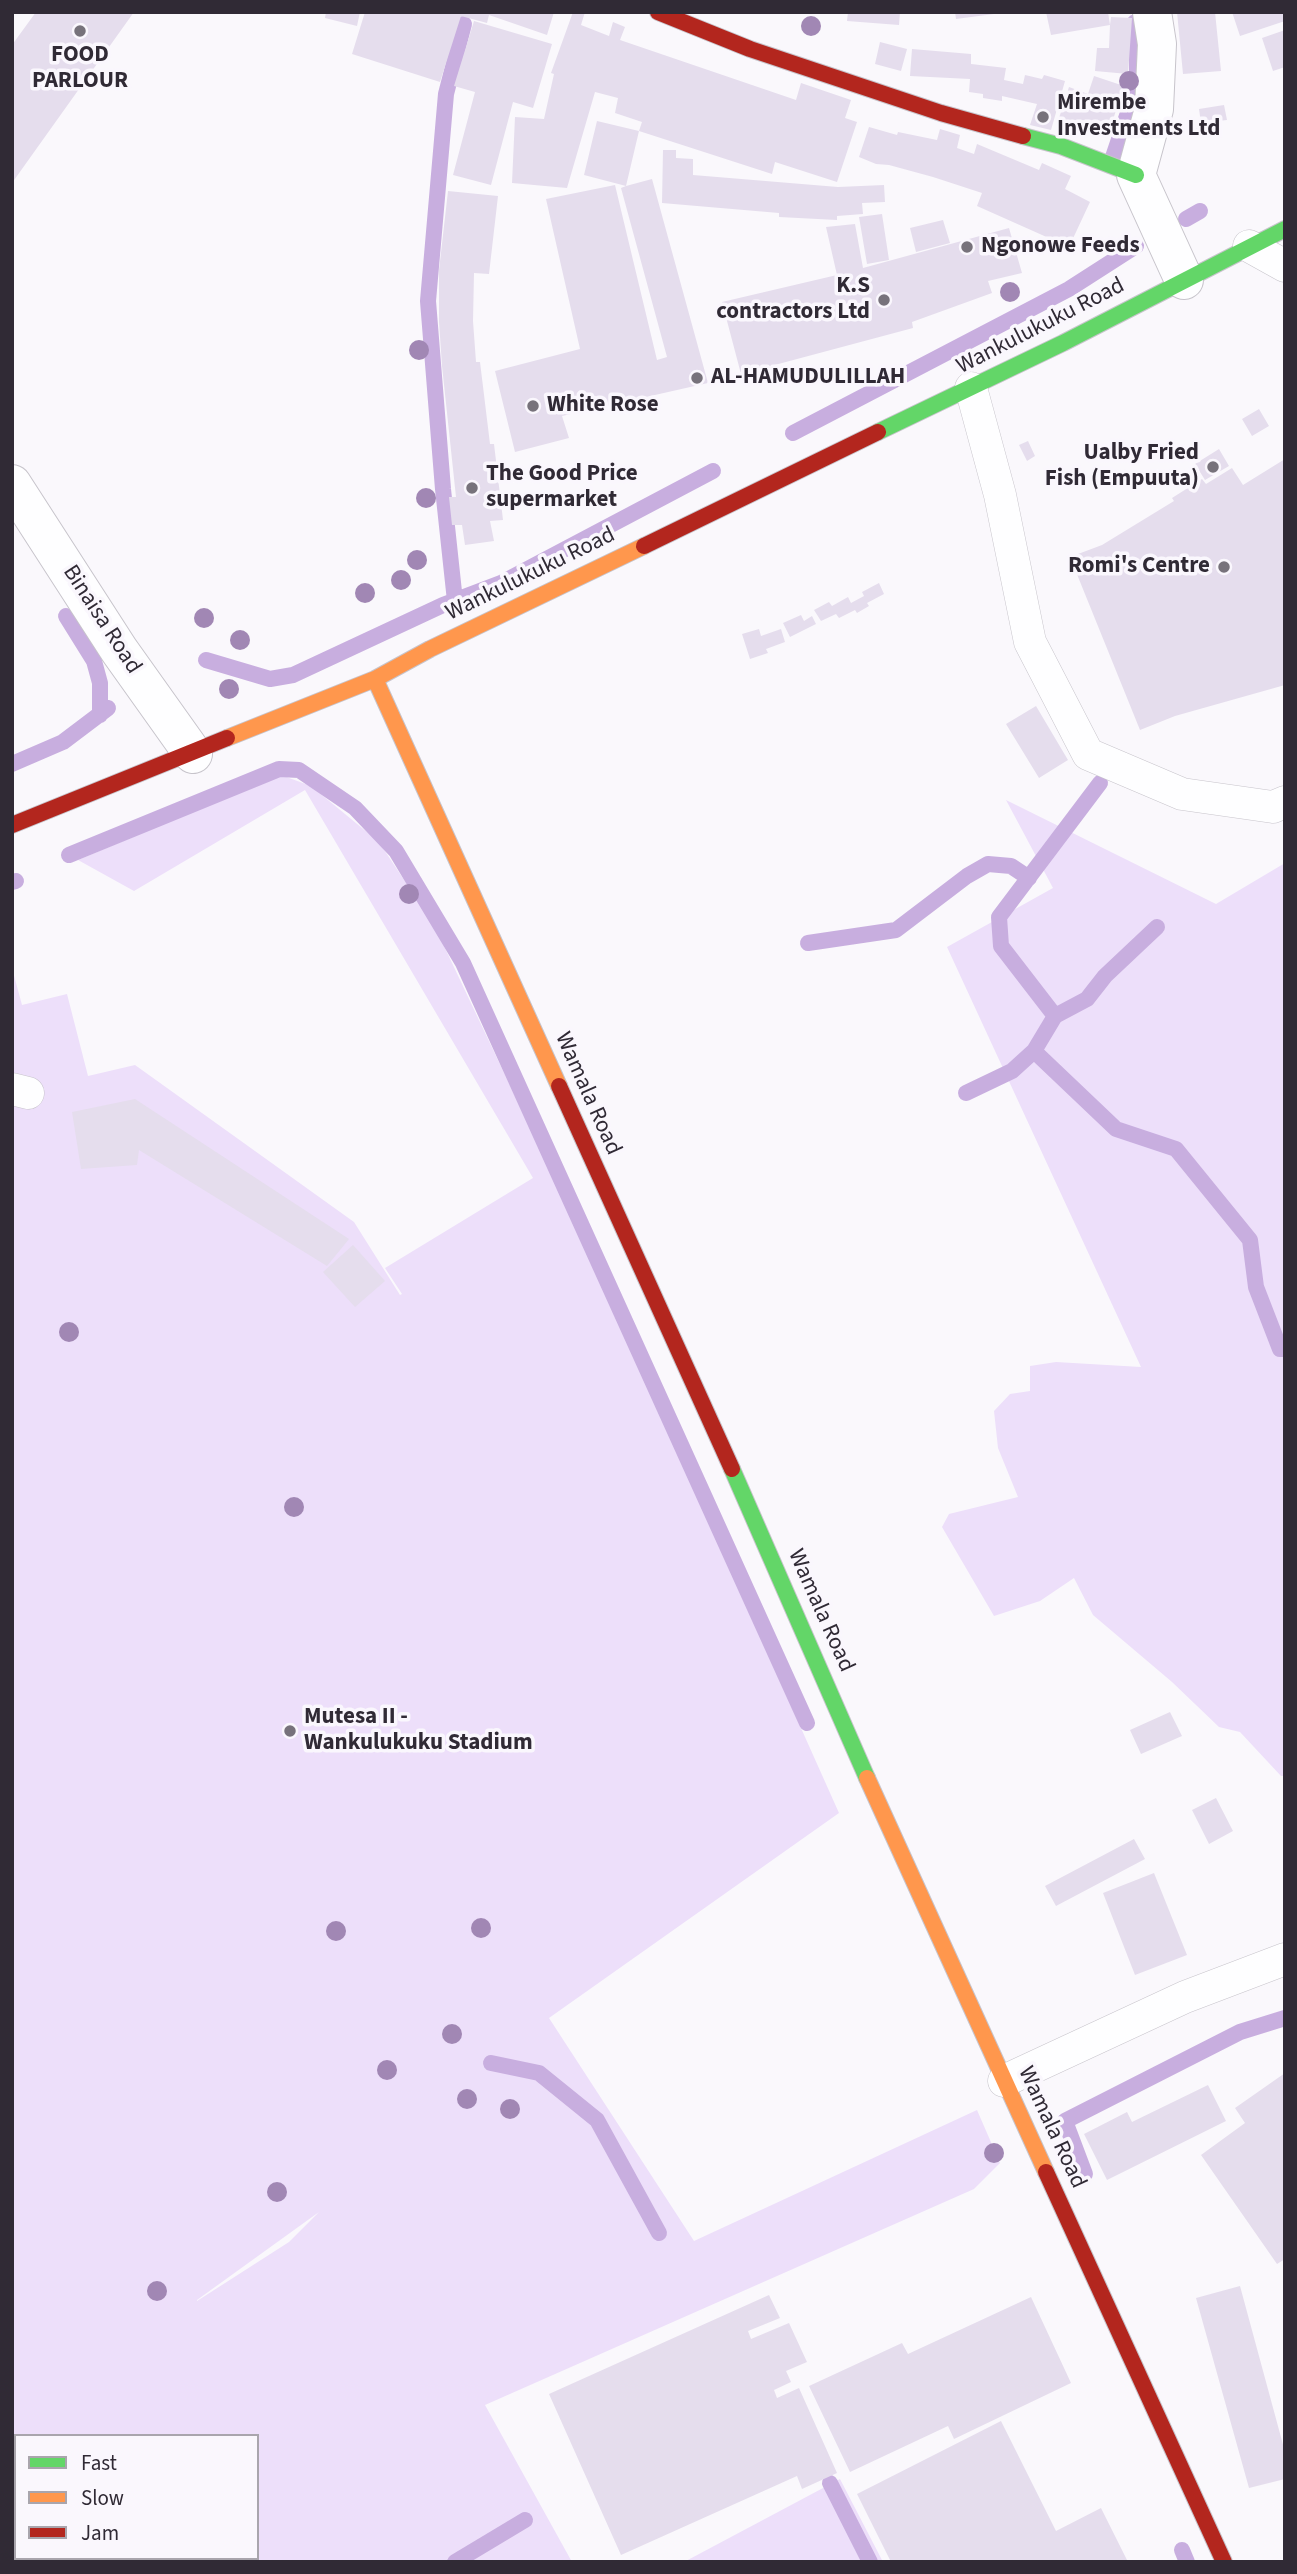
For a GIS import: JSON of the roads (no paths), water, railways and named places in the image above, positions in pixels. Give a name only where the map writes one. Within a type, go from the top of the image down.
[{"type":"street","points":[[658,12],[750,49],[941,113],[1061,146],[1136,175]]},
{"type":"street","points":[[1152,12],[1157,44],[1154,109],[1136,175],[1184,280]]},
{"type":"street","name":"Wankulukuku Road","points":[[12,825],[374,679],[443,643],[1063,343],[1285,229]]},
{"type":"street","name":"Binaisa Road","points":[[12,484],[119,650],[192,754]]},
{"type":"street","name":"Wamala Road","points":[[374,679],[732,1469],[878,1803],[1224,2562]]},
{"type":"lane","points":[[1249,246],[1285,266]]},
{"type":"lane","points":[[971,388],[1000,495],[1030,642],[1088,754],[1182,794],[1273,807],[1285,802]]},
{"type":"lane","points":[[1004,2081],[1185,1997],[1285,1959]]},
{"type":"waterway","points":[[1113,157],[1137,86],[1135,22]]},
{"type":"waterway","points":[[455,601],[428,301],[446,94],[464,24]]},
{"type":"waterway","points":[[1186,219],[1200,211]]},
{"type":"waterway","points":[[793,433],[1069,289],[1136,246]]},
{"type":"waterway","points":[[206,660],[270,679],[293,675],[443,605],[501,583],[713,471]]},
{"type":"waterway","points":[[66,616],[94,661],[100,683],[100,715]]},
{"type":"waterway","points":[[12,764],[63,742],[108,708]]},
{"type":"waterway","points":[[69,855],[279,769],[299,770],[355,808],[396,851],[463,963],[807,1723]]},
{"type":"waterway","points":[[1100,783],[999,917],[1001,946],[1055,1016],[1034,1051],[1116,1129],[1176,1149],[1250,1240],[1256,1287],[1280,1349],[1285,1349]]},
{"type":"waterway","points":[[808,943],[896,930],[967,876],[988,864],[1011,866],[1029,878]]},
{"type":"waterway","points":[[12,882],[16,881]]},
{"type":"waterway","points":[[1055,1016],[1087,999],[1105,976],[1157,927]]},
{"type":"waterway","points":[[966,1093],[1012,1071],[1034,1051]]},
{"type":"waterway","points":[[1085,2174],[1065,2121],[1240,2032],[1285,2018]]},
{"type":"waterway","points":[[491,2063],[539,2073],[597,2120],[659,2233]]},
{"type":"waterway","points":[[830,2483],[870,2562]]},
{"type":"waterway","points":[[455,2562],[525,2520]]},
{"type":"waterway","points":[[1182,2550],[1187,2562]]},
{"type":"place","name":"FOOD PARLOUR","points":[[80,31]]},
{"type":"place","name":"Mirembe Investments Ltd","points":[[1043,117]]},
{"type":"place","name":"Ngonowe Feeds","points":[[967,247]]},
{"type":"place","name":"K.S contractors Ltd","points":[[884,300]]},
{"type":"place","name":"AL-HAMUDULILLAH","points":[[697,378]]},
{"type":"place","name":"White Rose","points":[[533,406]]},
{"type":"place","name":"Ualby Fried Fish (Empuuta)","points":[[1213,467]]},
{"type":"place","name":"The Good Price supermarket","points":[[472,488]]},
{"type":"place","name":"Romi's Centre","points":[[1224,567]]},
{"type":"place","name":"Mutesa II - Wankulukuku Stadium","points":[[290,1731]]}]
